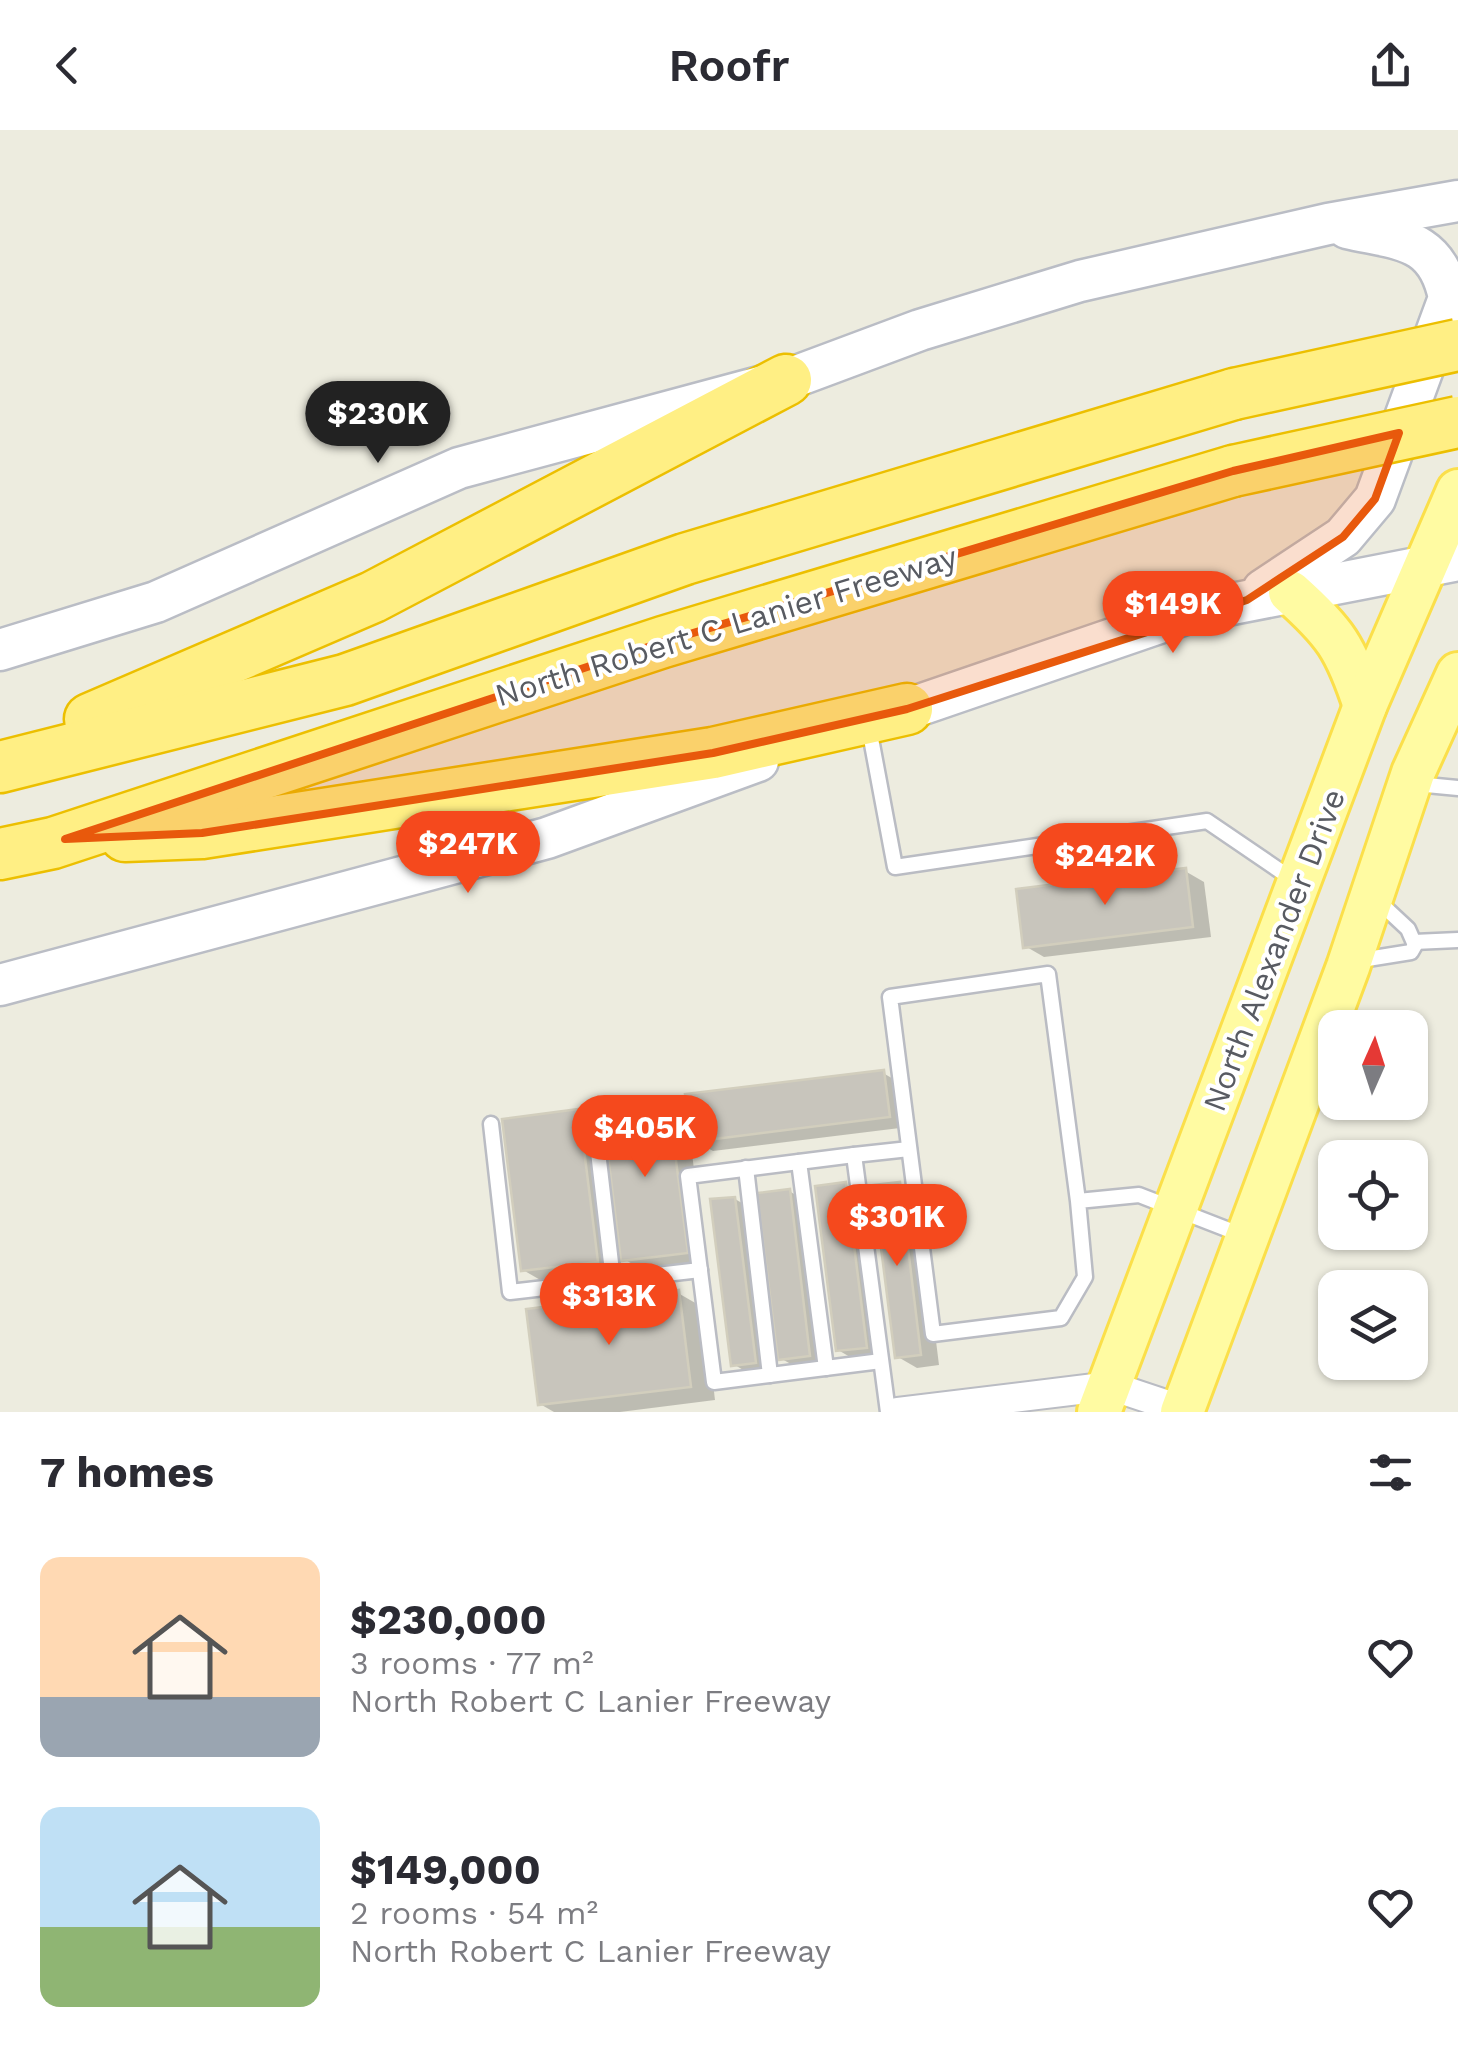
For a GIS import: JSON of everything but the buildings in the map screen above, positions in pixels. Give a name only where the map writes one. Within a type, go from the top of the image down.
[{"type":"highway","name":"North Robert C Lanier Freeway","points":[[0,767],[345,680],[685,559],[1234,394],[1458,345]]},
{"type":"highway","points":[[0,758],[373,597],[786,380]]},
{"type":"highway","name":"North Robert C Lanier Freeway","points":[[0,854],[65,838],[663,642],[1233,471],[1458,422]]},
{"type":"highway","points":[[65,838],[202,833],[713,752],[887,716]]},
{"type":"main road","points":[[0,650],[156,602],[459,468],[786,380],[920,330],[1080,281],[1328,224],[1458,201]]},
{"type":"main road","points":[[1247,600],[1344,537],[1375,499],[1449,298],[1444,276],[1432,256],[1412,242],[1328,224]]},
{"type":"main road","name":"North Alexander Drive","points":[[1105,1399],[1365,706],[1443,562],[1458,491]]},
{"type":"main road","points":[[0,985],[547,838],[1191,612],[1443,562]]},
{"type":"main road","points":[[1290,592],[1324,622],[1347,652],[1365,706]]},
{"type":"main road","points":[[1184,1411],[1350,962],[1410,784],[1458,674]]},
{"type":"street","points":[[898,1412],[1105,1399],[1184,1411]]},
{"type":"lane","points":[[887,716],[894,867],[1207,821],[1298,883]]},
{"type":"lane","points":[[1410,784],[1458,788]]},
{"type":"lane","points":[[1350,962],[1410,952],[1414,942],[1408,930],[1372,896]]},
{"type":"lane","points":[[1414,942],[1458,940]]},
{"type":"lane","points":[[1048,974],[1078,1201],[1084,1277],[1061,1318],[933,1334],[890,997],[1048,974]]},
{"type":"lane","points":[[593,1109],[612,1280]]},
{"type":"lane","points":[[491,1124],[510,1292],[700,1270]]},
{"type":"lane","points":[[881,1361],[714,1382],[688,1176],[910,1148]]},
{"type":"lane","points":[[854,1156],[888,1412]]},
{"type":"lane","points":[[799,1162],[826,1368]]},
{"type":"lane","points":[[746,1168],[770,1375]]},
{"type":"lane","points":[[1078,1201],[1139,1195],[1248,1238]]},
{"type":"highlighted area","points":[[1399,433],[1375,499],[1343,537],[1247,600],[907,709],[713,753],[202,833],[65,839],[663,642],[1233,471]]}]
